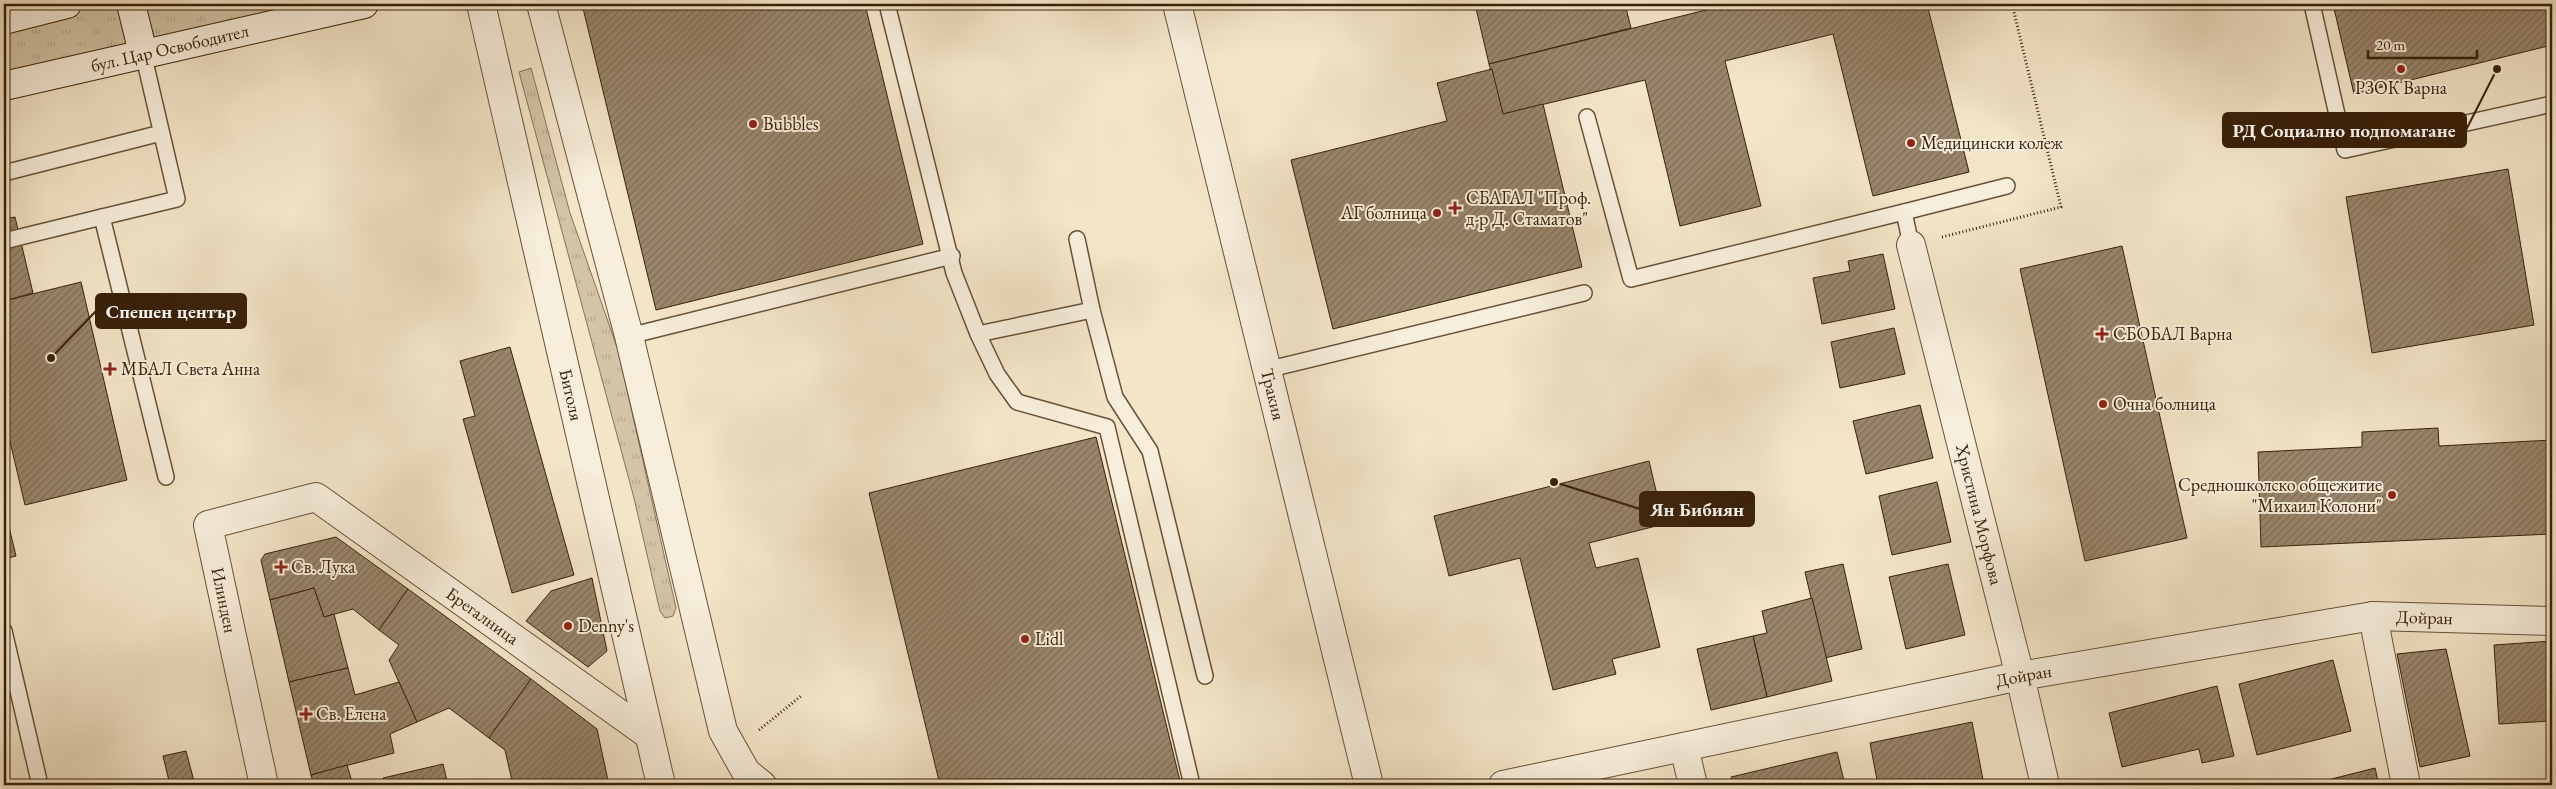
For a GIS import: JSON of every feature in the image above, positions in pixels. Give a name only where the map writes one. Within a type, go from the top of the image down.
[{"type":"street","points":[[4,20],[67,4]]},
{"type":"street","points":[[131,4],[143,53]]},
{"type":"street","name":"бул. Цар Освободител","points":[[4,86],[364,4]]},
{"type":"street","name":"Битоля","points":[[481,4],[661,785]]},
{"type":"street","points":[[541,4],[629,336],[728,741],[746,772],[762,785]]},
{"type":"street","name":"Тракия","points":[[1176,4],[1369,785]]},
{"type":"street","name":"Христина Морфова","points":[[1911,244],[2020,676],[2045,785]]},
{"type":"street","name":"Брегалница","points":[[316,497],[649,735]]},
{"type":"street","name":"Илинден","points":[[264,785],[208,525],[316,497]]},
{"type":"street","points":[[2373,616],[2406,785]]},
{"type":"street","name":"Дойран","points":[[1503,785],[2020,676],[2373,616],[2552,621]]},
{"type":"street","points":[[1684,747],[1693,785]]},
{"type":"lane","points":[[887,4],[952,256],[954,273],[978,334],[997,374],[1017,402],[1107,427],[1192,785]]},
{"type":"lane","points":[[2312,4],[2345,150],[2552,104]]},
{"type":"lane","points":[[4,241],[177,198],[143,53]]},
{"type":"lane","points":[[1587,117],[1631,279],[2007,186]]},
{"type":"lane","points":[[4,173],[161,133]]},
{"type":"lane","points":[[1904,212],[1911,244]]},
{"type":"lane","points":[[102,218],[166,478]]},
{"type":"lane","points":[[1077,239],[1092,310],[1115,397],[1150,451],[1205,676]]},
{"type":"lane","points":[[629,336],[952,256]]},
{"type":"lane","points":[[1266,370],[1584,293]]},
{"type":"lane","points":[[978,334],[1092,310]]},
{"type":"lane","points":[[4,630],[40,785]]},
{"type":"path","points":[[1911,244],[2061,207],[2012,4]]},
{"type":"path","points":[[728,741],[801,696]]},
{"type":"green space","points":[[67,4],[364,4],[4,86],[4,20]]},
{"type":"green space","points":[[531,68],[570,213],[618,350],[676,608],[673,616],[665,618],[660,611],[634,498],[519,72]]},
{"type":"building","name":"Bubbles","points":[[582,4],[865,4],[923,244],[656,310]]},
{"type":"building","points":[[1475,4],[1625,4],[1631,28],[1489,64]]},
{"type":"building","name":"Медицински колеж","points":[[1730,4],[1927,4],[1969,172],[1873,196],[1833,34],[1725,61],[1761,206],[1680,226],[1645,80],[1503,114],[1489,64]]},
{"type":"building","name":"РЗОК Варна","points":[[2333,4],[2552,4],[2552,45],[2354,94]]},
{"type":"building","name":"АГ болница","points":[[1492,69],[1503,114],[1543,104],[1582,267],[1333,329],[1291,160],[1447,121],[1437,83]]},
{"type":"building","points":[[2508,169],[2534,325],[2372,353],[2346,197]]},
{"type":"building","points":[[15,217],[33,293],[4,301],[4,219]]},
{"type":"building","name":"Очна болница","points":[[2122,246],[2187,538],[2085,561],[2020,269]]},
{"type":"building","points":[[1883,254],[1895,309],[1822,324],[1813,278],[1850,271],[1848,261]]},
{"type":"building","points":[[81,282],[127,480],[25,505],[4,416],[4,301]]},
{"type":"building","points":[[1894,328],[1905,374],[1840,388],[1831,342]]},
{"type":"building","points":[[510,347],[574,575],[512,593],[463,419],[475,416],[460,361]]},
{"type":"building","points":[[1920,405],[1933,458],[1866,474],[1853,421]]},
{"type":"building","points":[[2438,428],[2439,446],[2552,440],[2552,534],[2261,547],[2258,452],[2362,447],[2362,432]]},
{"type":"building","name":"Lidl","points":[[1096,437],[1181,785],[940,785],[869,493]]},
{"type":"building","points":[[1649,461],[1664,524],[1589,543],[1596,568],[1638,558],[1660,647],[1612,659],[1616,674],[1553,690],[1520,558],[1449,576],[1434,516]]},
{"type":"building","points":[[1937,482],[1951,542],[1892,555],[1879,496]]},
{"type":"building","points":[[4,506],[16,556],[4,559]]},
{"type":"building","points":[[336,537],[408,589],[379,630],[353,609],[324,617],[314,588],[270,600],[261,560],[265,554]]},
{"type":"building","points":[[1843,564],[1862,649],[1825,658],[1805,572]]},
{"type":"building","points":[[1948,564],[1965,635],[1906,649],[1889,577]]},
{"type":"building","points":[[592,578],[607,651],[588,667],[526,621],[551,591]]},
{"type":"building","points":[[314,588],[324,617],[334,614],[348,668],[289,682],[270,600]]},
{"type":"building","points":[[408,589],[531,679],[489,738],[449,708],[417,722],[389,660],[399,645],[379,630]]},
{"type":"building","points":[[1812,598],[1832,681],[1767,697],[1753,636],[1767,633],[1762,611]]},
{"type":"building","points":[[1753,636],[1767,697],[1711,710],[1697,649]]},
{"type":"building","points":[[2552,641],[2552,721],[2499,724],[2494,645]]},
{"type":"building","points":[[2446,649],[2470,756],[2420,767],[2397,654]]},
{"type":"building","points":[[2333,660],[2351,731],[2257,755],[2239,684]]},
{"type":"building","points":[[348,668],[355,695],[399,682],[417,722],[390,734],[394,753],[311,775],[289,682]]},
{"type":"building","points":[[531,679],[597,729],[609,785],[513,785],[505,750],[489,738]]},
{"type":"building","points":[[2217,686],[2234,756],[2202,763],[2199,749],[2122,767],[2109,713]]},
{"type":"building","points":[[1972,722],[1984,785],[1878,785],[1870,743]]},
{"type":"building","points":[[186,751],[195,785],[170,785],[163,756]]},
{"type":"building","points":[[1837,752],[1845,785],[1733,785],[1731,777]]},
{"type":"building","points":[[443,764],[448,785],[385,785],[383,778]]},
{"type":"building","points":[[347,765],[353,785],[314,785],[311,775]]},
{"type":"building","points":[[2375,768],[2379,785],[2308,785]]},
{"type":"place","name":"РЗОК Варна","points":[[2401,69]]},
{"type":"place","name":"РД Социално подпомагане","points":[[2497,69]]},
{"type":"place","name":"Bubbles","points":[[753,124]]},
{"type":"place","name":"Медицински колеж","points":[[1911,143]]},
{"type":"place","name":"СБАГАЛ \"Проф. д-р Д. Стаматов\"","points":[[1455,208]]},
{"type":"place","name":"АГ болница","points":[[1437,213]]},
{"type":"place","name":"СБОБАЛ Варна","points":[[2102,334]]},
{"type":"place","name":"Спешен център","points":[[51,358]]},
{"type":"place","name":"МБАЛ Света Анна","points":[[110,369]]},
{"type":"place","name":"Очна болница","points":[[2103,404]]},
{"type":"place","name":"Ян Бибиян","points":[[1554,482]]},
{"type":"place","name":"Средношколско общежитие \"Михаил Колони\"","points":[[2392,495]]},
{"type":"place","name":"Св. Лука","points":[[281,567]]},
{"type":"place","name":"Denny's","points":[[568,626]]},
{"type":"place","name":"Lidl","points":[[1025,639]]},
{"type":"place","name":"Св. Елена","points":[[306,714]]}]
